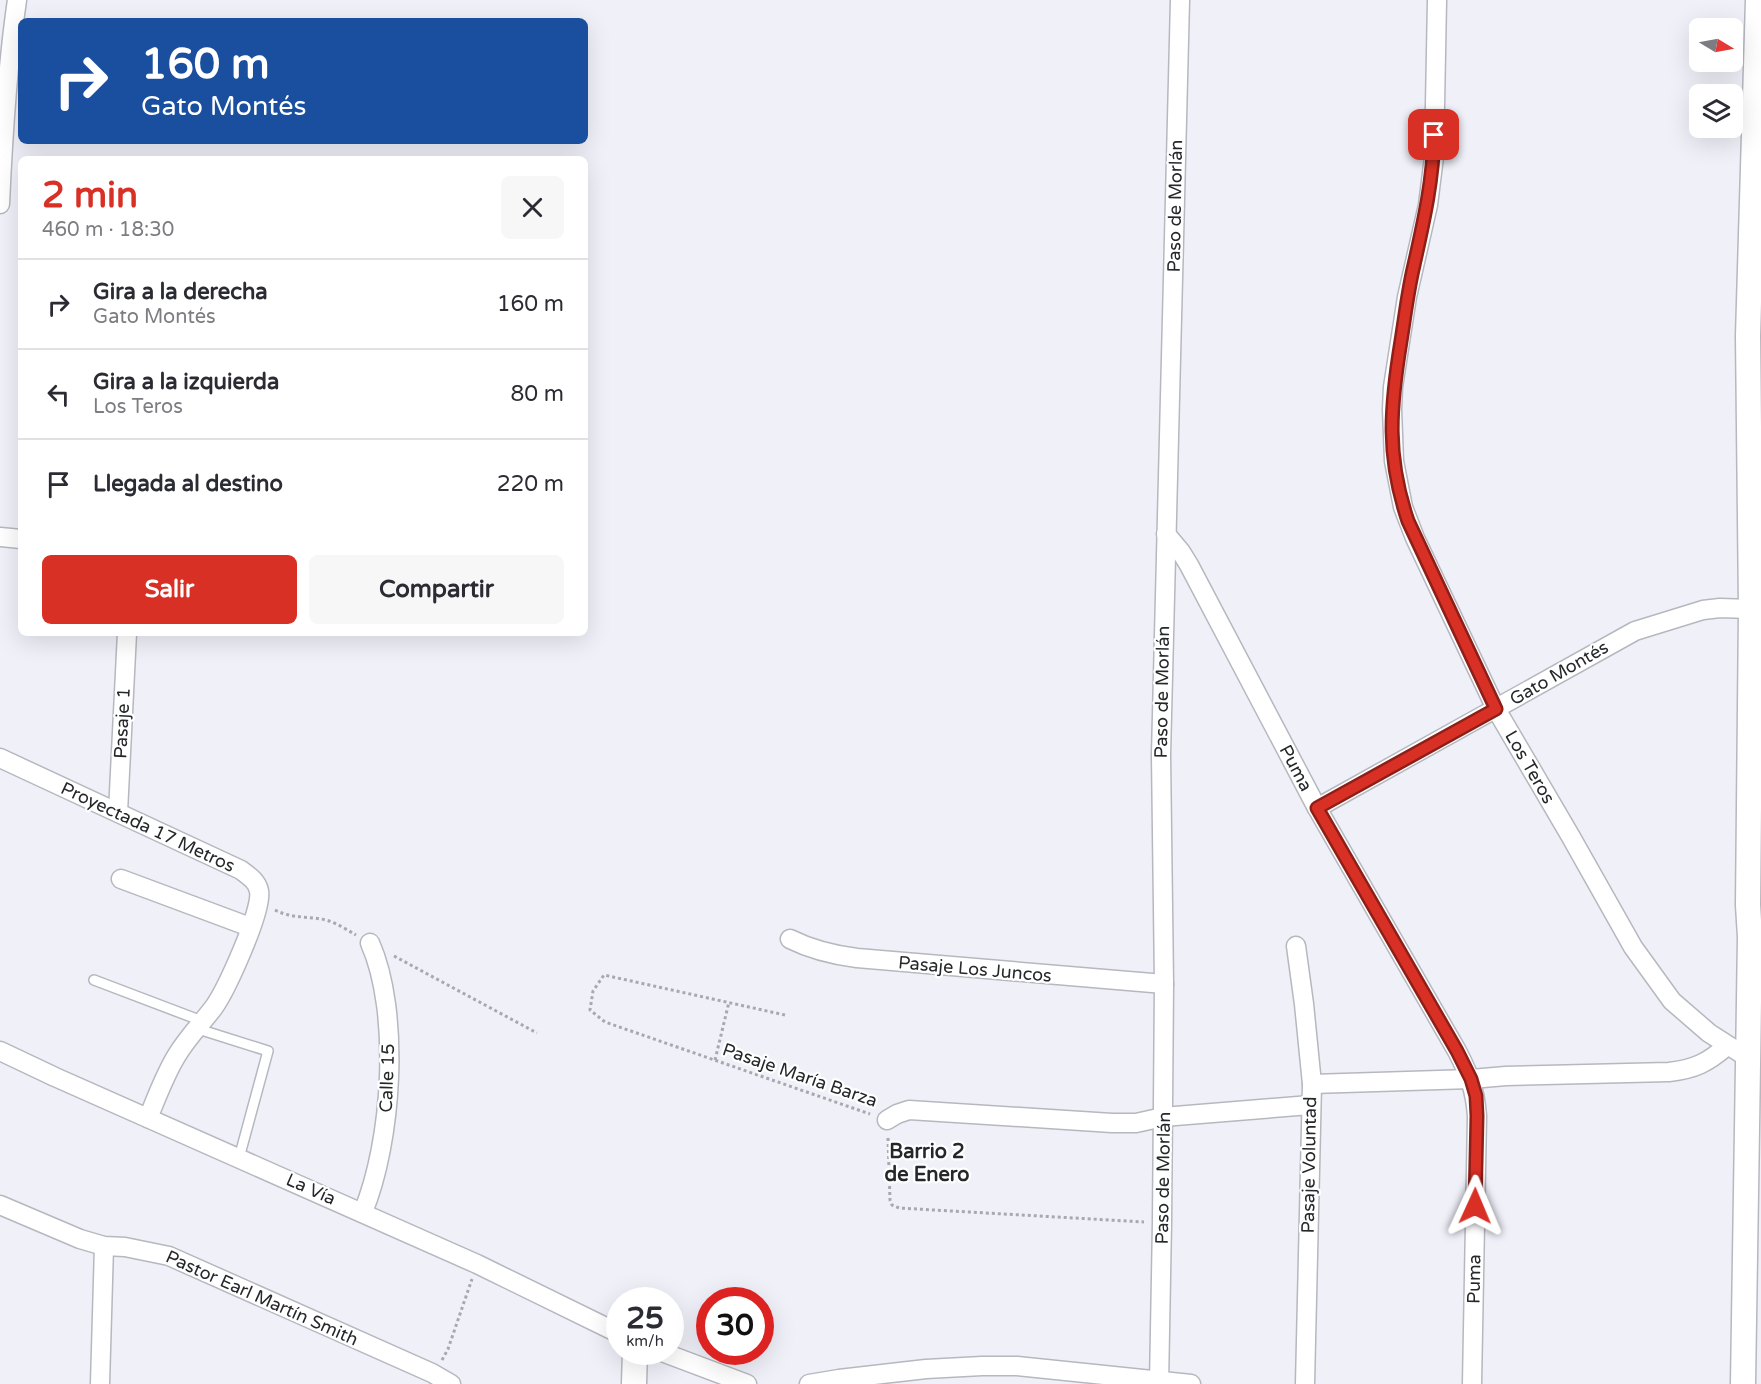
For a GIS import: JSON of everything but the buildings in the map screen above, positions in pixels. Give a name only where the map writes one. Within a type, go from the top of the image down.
[{"type":"street","points":[[0,204],[1,153],[9,52],[17,0]]},
{"type":"street","name":"Paso de Morlán","points":[[1159,1382],[1164,984],[1161,755],[1180,0]]},
{"type":"street","name":"Los Teros","points":[[1437,0],[1434,157],[1428,205],[1407,297],[1393,387],[1393,453],[1408,521],[1496,709],[1633,947],[1672,1001],[1709,1033],[1737,1052]]},
{"type":"street","points":[[1743,1384],[1737,1052],[1751,609],[1748,336],[1758,0]]},
{"type":"street","name":"Puma","points":[[1166,534],[1189,565],[1317,808],[1471,1079],[1476,1096],[1477,1116],[1472,1384]]},
{"type":"street","points":[[0,537],[18,538]]},
{"type":"street","name":"Gato Montés","points":[[1317,808],[1635,631],[1703,610],[1751,609]]},
{"type":"street","name":"Pasaje 1","points":[[118,813],[127,636]]},
{"type":"street","name":"Proyectada 17 Metros","points":[[0,758],[242,870],[256,883],[259,901]]},
{"type":"street","points":[[121,879],[250,927]]},
{"type":"street","points":[[148,1118],[176,1056],[225,988],[259,901]]},
{"type":"street","name":"Pasaje Los Juncos","points":[[790,939],[809,949],[857,958],[1164,984]]},
{"type":"street","name":"Calle 15","points":[[363,1212],[377,1169],[384,1131],[389,1056],[385,998],[378,962],[370,943]]},
{"type":"street","name":"Pasaje Voluntad","points":[[1296,946],[1312,1084],[1305,1384]]},
{"type":"street","name":"La Vía","points":[[0,1051],[363,1212],[477,1264],[606,1327]]},
{"type":"street","points":[[1312,1084],[1685,1070],[1737,1052]]},
{"type":"street","points":[[888,1120],[909,1110],[1136,1123],[1163,1117],[1310,1105]]},
{"type":"street","name":"Pastor Earl Martín Smith","points":[[0,1205],[80,1239],[104,1246],[125,1246],[169,1256],[432,1373],[451,1384]]},
{"type":"street","points":[[100,1384],[104,1246]]},
{"type":"street","points":[[684,1360],[747,1384]]},
{"type":"street","points":[[633,1384],[634,1365]]},
{"type":"street","points":[[809,1384],[926,1369],[982,1366],[1017,1366],[1191,1384]]},
{"type":"lane","points":[[94,980],[268,1051],[239,1158]]},
{"type":"path","points":[[259,901],[281,913],[326,920],[342,927],[537,1034]]},
{"type":"path","name":"Pasaje María Barza","points":[[729,1002],[604,975],[593,991],[590,1010],[605,1022],[888,1120],[892,1205],[910,1209],[1162,1223]]},
{"type":"path","points":[[715,1060],[729,1002],[785,1015]]},
{"type":"path","points":[[432,1373],[448,1349],[477,1264]]},
{"type":"district","name":"Barrio 2 de Enero","points":[[927,1162]]},
{"type":"route","points":[[1434,135],[1434,157],[1428,205],[1407,297],[1393,387],[1391,436],[1403,507],[1408,521],[1496,709],[1317,808],[1471,1079],[1476,1096],[1477,1116],[1475,1206]]}]
